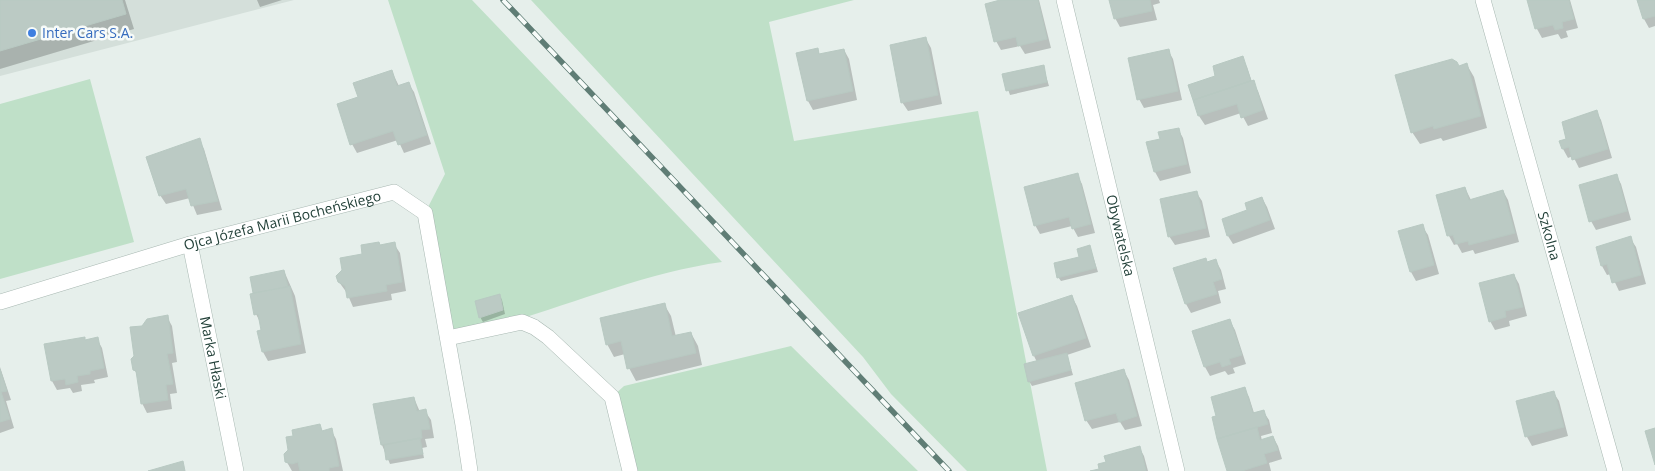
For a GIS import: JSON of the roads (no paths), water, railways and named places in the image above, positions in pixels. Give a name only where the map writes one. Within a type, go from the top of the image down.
[{"type":"street","name":"Obywatelska","points":[[1064,0],[1178,471]]},
{"type":"street","name":"Szkolna","points":[[1483,0],[1615,471]]},
{"type":"street","name":"Ojca Józefa Marii Bocheńskiego","points":[[0,302],[190,244],[394,192],[425,213],[470,471]]},
{"type":"street","name":"Marka Hłaski","points":[[190,244],[236,471]]},
{"type":"street","points":[[448,338],[522,322],[534,327],[548,337],[612,397],[630,471]]},
{"type":"railway","points":[[503,0],[949,471]]},
{"type":"place","name":"Inter Cars S.A.","points":[[32,33]]}]
